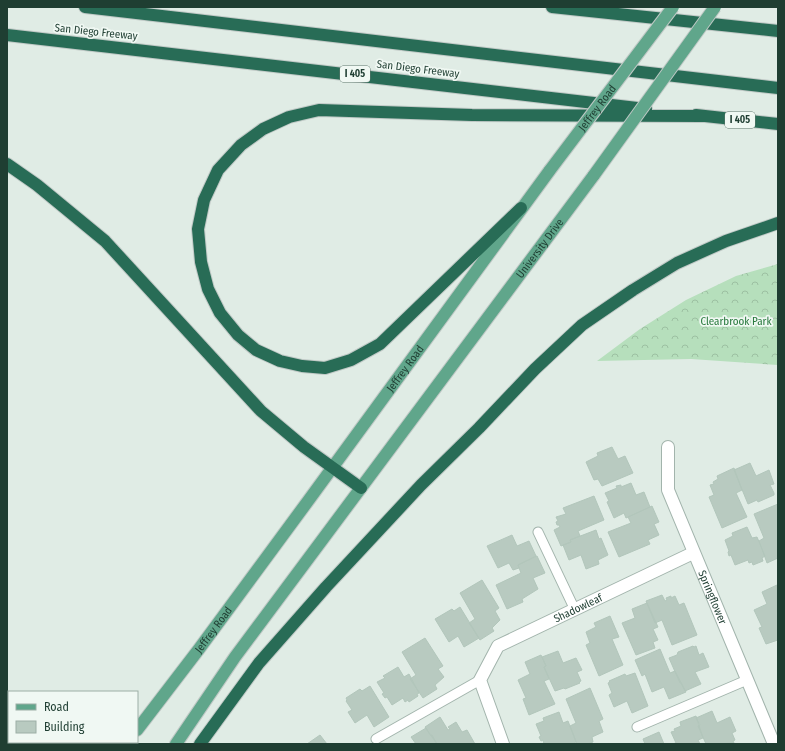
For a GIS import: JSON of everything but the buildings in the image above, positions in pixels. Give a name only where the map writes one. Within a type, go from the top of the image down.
[{"type":"highway","points":[[85,7],[561,61],[778,88]]},
{"type":"highway","points":[[552,7],[778,31]]},
{"type":"highway","name":"San Diego Freeway","points":[[7,35],[778,124]]},
{"type":"highway","points":[[521,208],[380,344],[351,360],[325,368],[302,366],[280,361],[256,350],[238,335],[220,313],[208,290],[201,262],[198,229],[204,200],[218,170],[241,145],[263,129],[289,117],[319,110],[472,115],[703,116]]},
{"type":"highway","points":[[7,164],[37,185],[105,241],[261,411],[304,447],[361,488]]},
{"type":"highway","points":[[200,744],[260,663],[326,587],[421,486],[535,369],[582,324],[677,263],[726,241],[778,224]]},
{"type":"main road","name":"Jeffrey Road","points":[[138,729],[333,468],[521,208],[674,7]]},
{"type":"main road","name":"University Drive","points":[[361,488],[594,175],[715,7]]},
{"type":"main road","points":[[176,744],[235,657],[361,488]]},
{"type":"street","name":"Springflower","points":[[668,447],[668,490],[693,554],[774,744]]},
{"type":"street","name":"Shadowleaf","points":[[480,680],[498,646],[693,554]]},
{"type":"street","points":[[480,680],[503,744]]},
{"type":"lane","points":[[538,532],[575,610]]},
{"type":"lane","points":[[376,739],[480,680]]},
{"type":"lane","points":[[637,727],[747,680]]},
{"type":"green space","name":"Clearbrook Park","points":[[778,264],[778,365],[691,359],[597,361],[640,329],[686,300],[736,276]]}]
